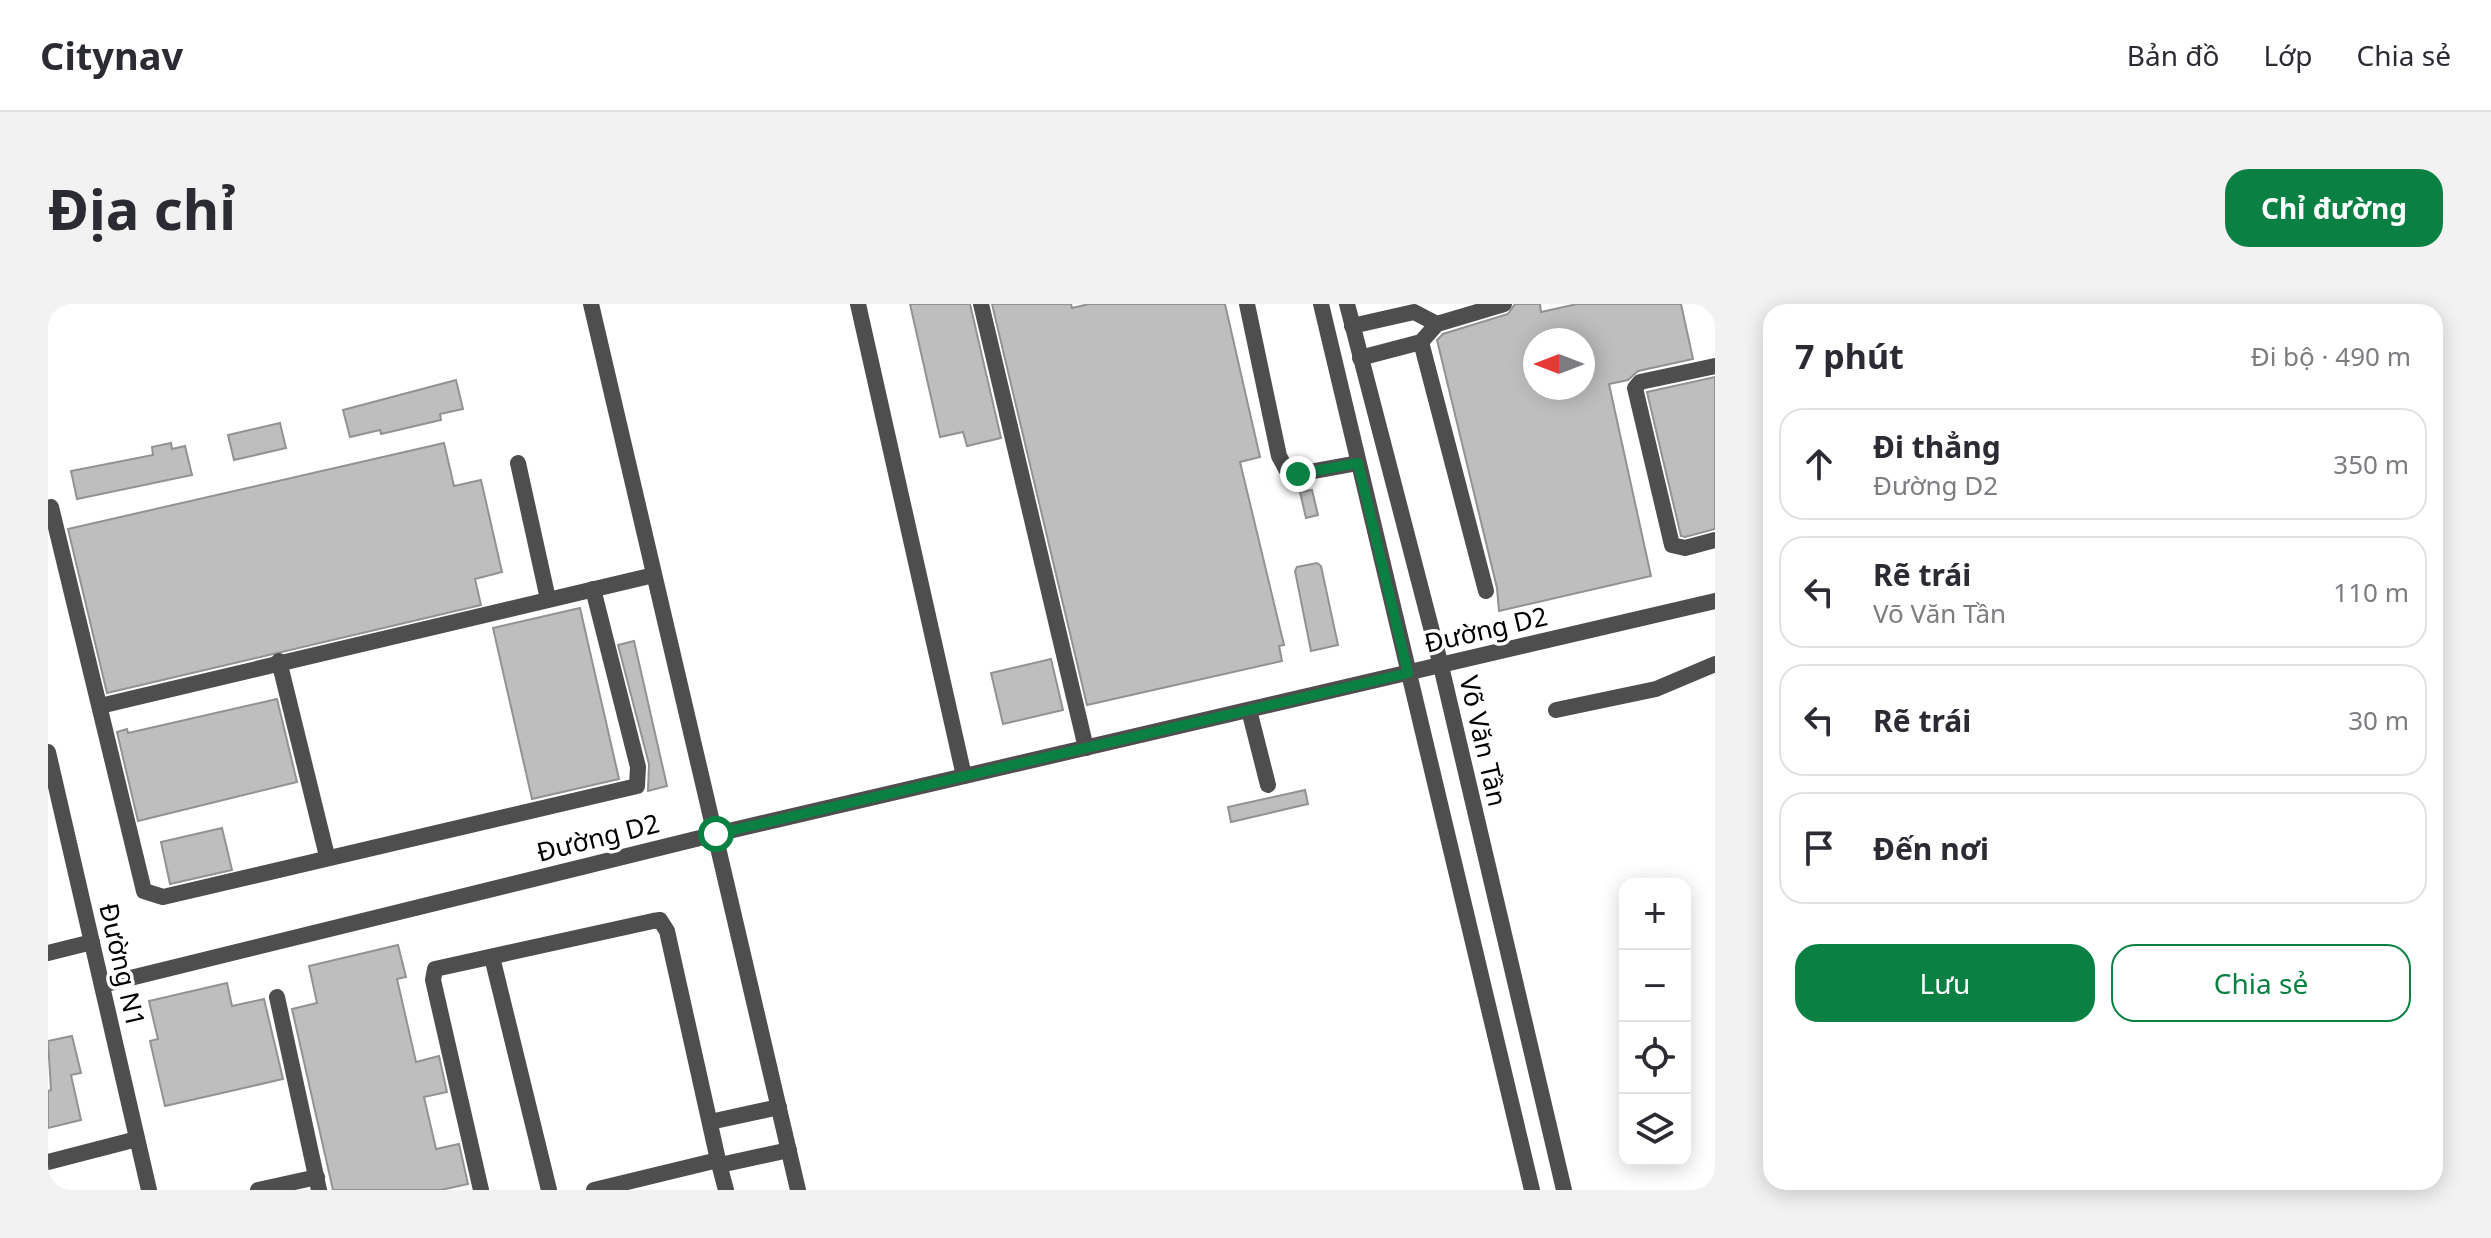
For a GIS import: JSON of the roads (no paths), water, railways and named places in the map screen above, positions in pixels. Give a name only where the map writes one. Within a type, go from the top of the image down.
[{"type":"street","points":[[591,304],[798,1190]]},
{"type":"street","points":[[858,304],[964,776]]},
{"type":"street","points":[[981,304],[1086,748]]},
{"type":"street","points":[[1247,304],[1279,456],[1286,469],[1298,474],[1358,463]]},
{"type":"street","points":[[1321,304],[1469,915],[1532,1190]]},
{"type":"street","name":"Võ Văn Tần","points":[[1347,304],[1441,666],[1564,1190]]},
{"type":"street","points":[[1360,358],[1414,343],[1437,324],[1504,304]]},
{"type":"street","points":[[1409,310],[1414,343],[1486,591]]},
{"type":"street","points":[[1352,326],[1409,310],[1437,324]]},
{"type":"street","points":[[1715,366],[1640,382],[1635,388],[1672,545],[1685,548],[1715,540]]},
{"type":"street","points":[[518,463],[548,599]]},
{"type":"street","points":[[51,507],[144,891],[153,897],[637,786],[638,767],[593,589]]},
{"type":"street","points":[[100,706],[279,661],[654,575]]},
{"type":"street","name":"Đường D2","points":[[102,985],[716,834],[1715,601]]},
{"type":"street","points":[[279,661],[327,856]]},
{"type":"street","points":[[1556,710],[1656,689],[1715,664]]},
{"type":"street","points":[[1249,710],[1268,785]]},
{"type":"street","name":"Đường N1","points":[[48,752],[149,1190]]},
{"type":"street","points":[[481,1190],[433,973],[435,969],[660,920],[667,931],[726,1190]]},
{"type":"street","points":[[48,953],[92,942]]},
{"type":"street","points":[[492,957],[549,1190]]},
{"type":"street","points":[[258,1190],[318,1184],[277,997]]},
{"type":"street","points":[[710,1122],[779,1107]]},
{"type":"street","points":[[48,1162],[137,1139]]},
{"type":"street","points":[[594,1190],[789,1150]]}]
